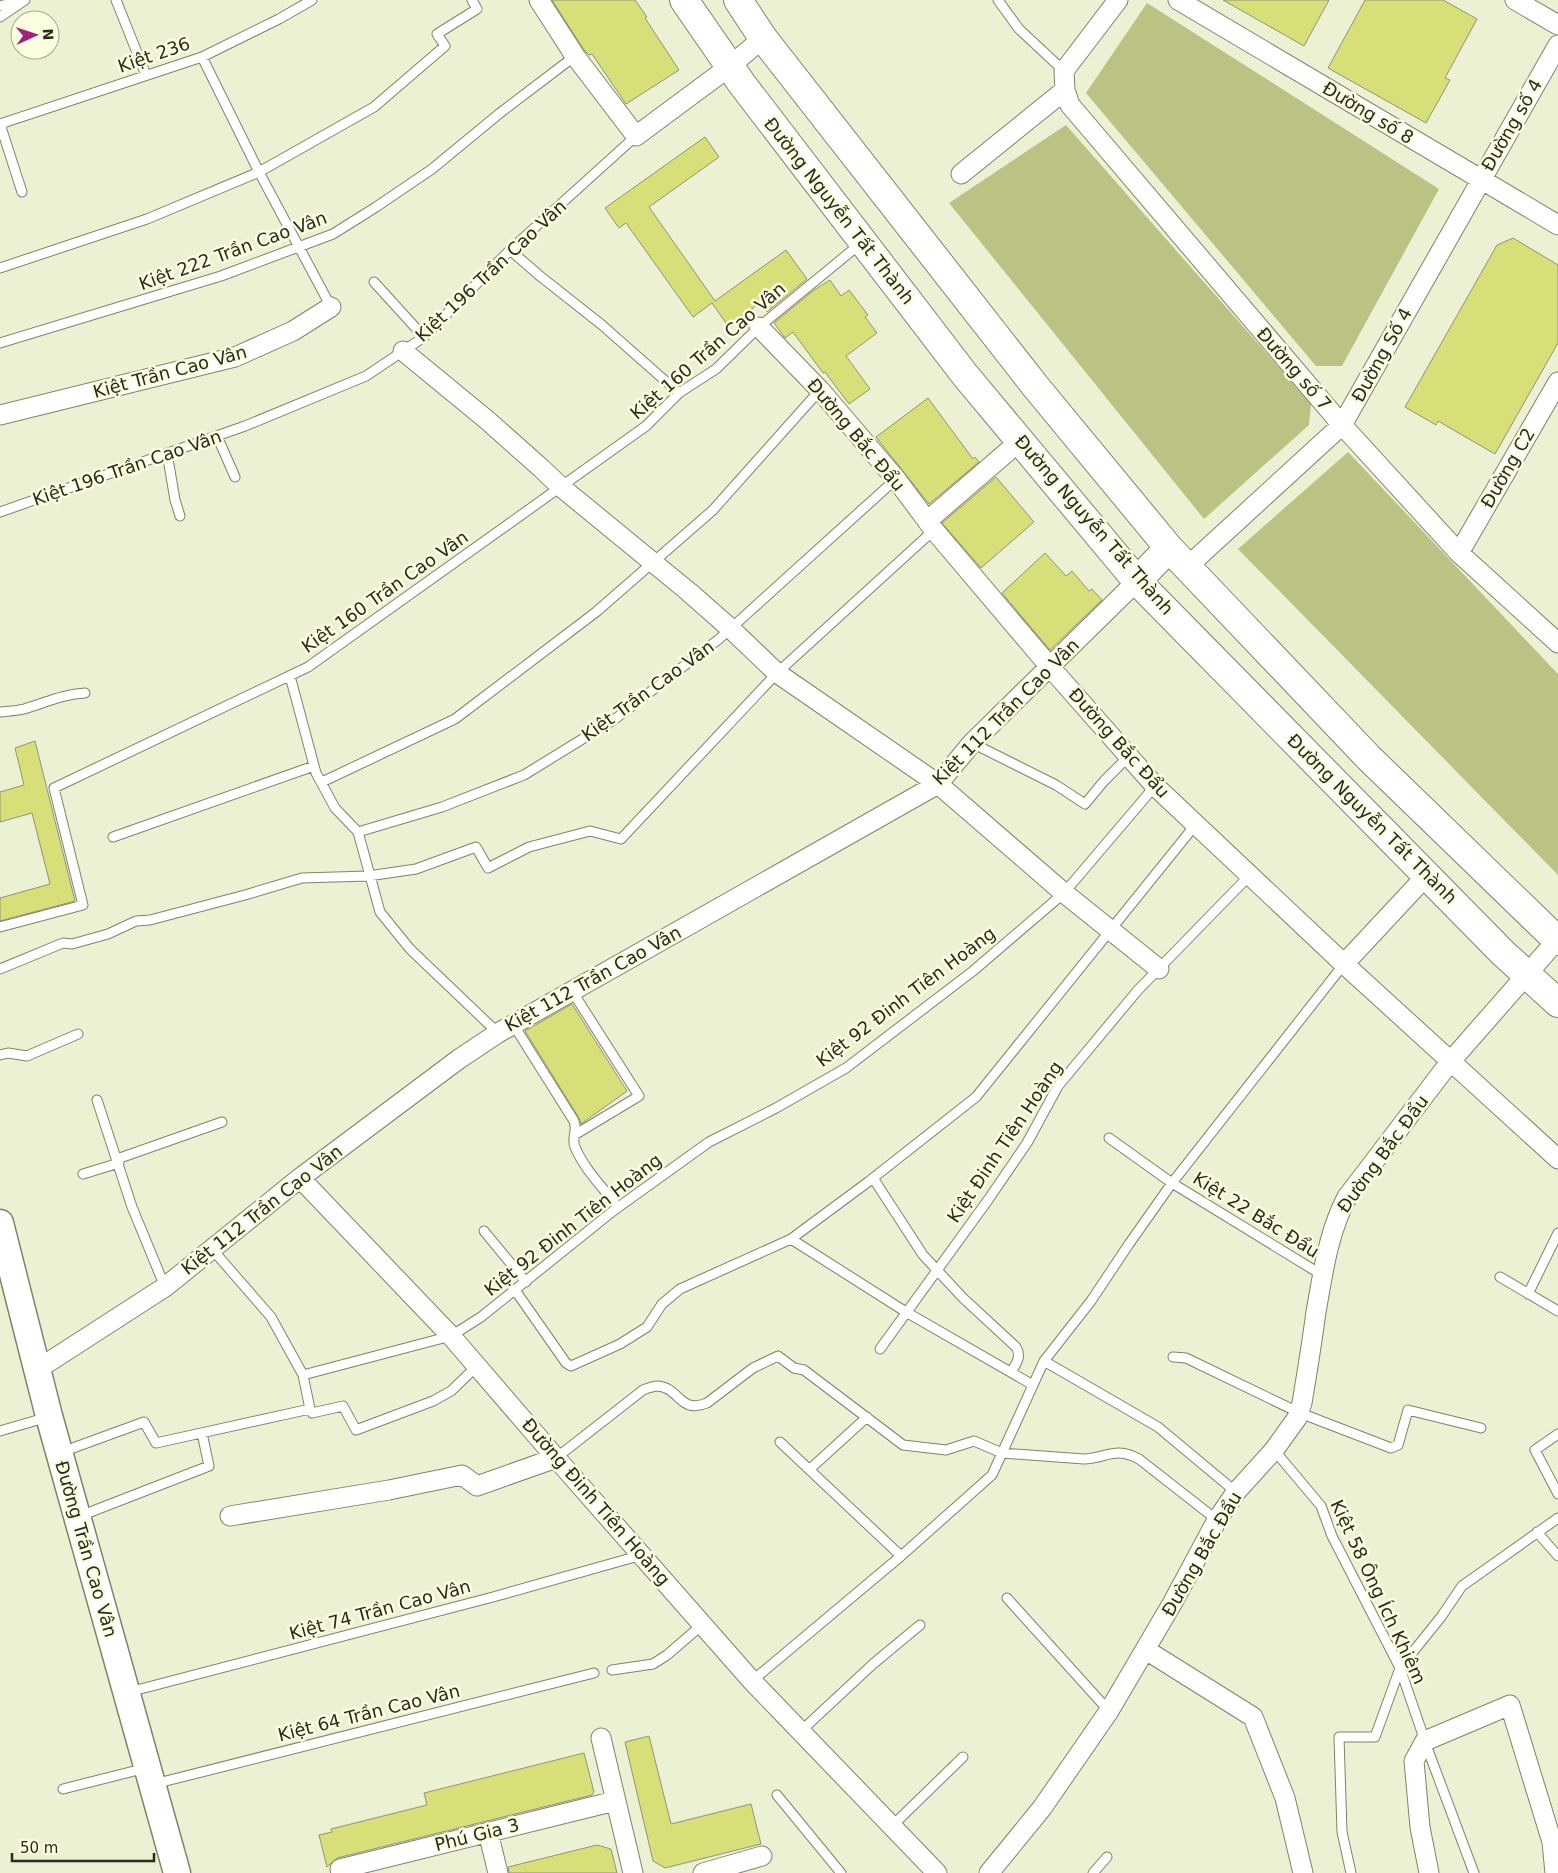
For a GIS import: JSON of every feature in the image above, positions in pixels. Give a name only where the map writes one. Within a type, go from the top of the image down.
[{"type":"main road","name":"Đường Nguyễn Tất Thành","points":[[684,0],[729,67],[965,375],[1137,581],[1427,875],[1526,974],[1558,1003]]},
{"type":"main road","points":[[738,0],[763,38],[1036,387],[1178,558],[1369,758],[1558,941]]},
{"type":"main road","points":[[1137,581],[1178,558]]},
{"type":"main road","name":"Đường Trần Cao Vân","points":[[0,1224],[59,1454],[178,1873]]},
{"type":"street","points":[[539,0],[575,56],[636,136]]},
{"type":"street","points":[[960,174],[1064,80],[1118,0]]},
{"type":"street","name":"Đường số 8","points":[[1178,0],[1558,225]]},
{"type":"street","points":[[1515,0],[1558,25]]},
{"type":"street","name":"Kiệt 196 Trần Cao Vân","points":[[636,136],[729,67],[763,38]]},
{"type":"street","name":"Đường số 4","points":[[1481,180],[1558,45]]},
{"type":"street","name":"Đường số 7","points":[[1064,80],[1070,105],[1075,112],[1342,425],[1459,553],[1558,643]]},
{"type":"street","name":"Đường Số 4","points":[[1178,558],[1342,425],[1481,180]]},
{"type":"street","name":"Kiệt Trần Cao Vân","points":[[0,415],[235,358],[293,331],[331,307]]},
{"type":"street","name":"Đường Bắc Đẩu","points":[[759,327],[820,390],[896,479],[930,526],[1050,667],[1155,786],[1344,964],[1558,1159]]},
{"type":"street","points":[[403,351],[487,420],[561,487],[731,629],[777,673],[938,784],[1064,893],[1159,969]]},
{"type":"street","name":"Đường C2","points":[[1459,553],[1558,382]]},
{"type":"street","points":[[930,526],[1020,441]]},
{"type":"street","name":"Kiệt 112 Trần Cao Vân","points":[[38,1370],[164,1287],[300,1178],[459,1059],[505,1029],[938,784],[972,743],[1137,581]]},
{"type":"street","points":[[1344,964],[1427,875]]},
{"type":"street","name":"Đường Bắc Đẩu","points":[[989,1873],[1042,1808],[1109,1711],[1146,1650],[1217,1520],[1236,1492],[1274,1450],[1300,1414],[1322,1275],[1337,1216],[1347,1198],[1450,1062],[1526,974],[1558,941]]},
{"type":"street","name":"Đường Đinh Tiên Hoàng","points":[[300,1178],[451,1336],[752,1681],[937,1873]]},
{"type":"street","points":[[230,1516],[389,1490],[462,1475],[477,1486],[556,1458]]},
{"type":"street","points":[[1146,1650],[1253,1718],[1285,1798],[1304,1873]]},
{"type":"street","points":[[1429,1873],[1420,1827],[1414,1761],[1425,1741],[1510,1705],[1555,1841],[1555,1873]]},
{"type":"street","points":[[601,1738],[633,1873]]},
{"type":"street","name":"Phú Gia 3","points":[[340,1869],[615,1801]]},
{"type":"street","points":[[488,1832],[498,1873]]},
{"type":"street","points":[[702,1873],[762,1856]]},
{"type":"lane","points":[[0,6],[25,0]]},
{"type":"lane","points":[[0,17],[25,0]]},
{"type":"lane","points":[[116,0],[146,75]]},
{"type":"lane","name":"Kiệt 236","points":[[0,124],[202,57],[279,19],[312,0]]},
{"type":"lane","points":[[0,268],[147,219],[259,172],[374,108],[445,46],[437,34],[477,9],[472,0]]},
{"type":"lane","points":[[998,0],[1019,29],[1064,80]]},
{"type":"lane","name":"Kiệt 222 Trần Cao Vân","points":[[0,343],[221,276],[333,234],[432,169],[500,113],[575,56]]},
{"type":"lane","points":[[202,57],[298,248],[331,307]]},
{"type":"lane","points":[[0,124],[22,192]]},
{"type":"lane","name":"Kiệt 196 Trần Cao Vân","points":[[0,512],[217,436],[366,376],[424,337],[510,250],[636,136]]},
{"type":"lane","name":"Kiệt 160 Trần Cao Vân","points":[[0,927],[83,905],[54,788],[308,667],[646,426],[679,393],[716,369],[759,327],[863,242]]},
{"type":"lane","points":[[510,250],[602,325],[679,393]]},
{"type":"lane","points":[[374,282],[424,337]]},
{"type":"lane","points":[[322,782],[455,718],[596,612],[713,510],[820,390]]},
{"type":"lane","points":[[217,436],[235,477]]},
{"type":"lane","points":[[167,453],[175,500],[180,516]]},
{"type":"lane","name":"Kiệt Trần Cao Vân","points":[[358,832],[442,807],[524,775],[615,719],[731,629],[896,479]]},
{"type":"lane","points":[[0,969],[63,943],[72,944],[108,934],[136,921],[150,920],[302,878],[368,876],[416,869],[476,847],[488,868],[529,847],[590,831],[621,839],[777,673],[930,526]]},
{"type":"lane","points":[[290,676],[314,766],[335,808],[358,832],[368,876],[380,912],[410,949],[505,1029],[574,1121],[577,1128],[574,1144],[576,1150],[618,1207]]},
{"type":"lane","points":[[0,712],[22,710],[55,698],[86,693]]},
{"type":"lane","points":[[972,743],[1056,785],[1085,804],[1104,781],[1129,756]]},
{"type":"lane","points":[[113,837],[314,766]]},
{"type":"lane","name":"Kiệt 92 Đinh Tiên Hoàng","points":[[303,1375],[451,1336],[482,1317],[618,1207],[708,1142],[776,1108],[846,1068],[973,971],[1064,893],[1155,786]]},
{"type":"lane","points":[[515,1290],[566,1363],[571,1366],[620,1344],[647,1328],[662,1304],[680,1289],[791,1239],[873,1178],[976,1097],[1196,824]]},
{"type":"lane","name":"Kiệt Đinh Tiên Hoàng","points":[[880,1349],[1027,1143],[1058,1086],[1138,990],[1250,875]]},
{"type":"lane","points":[[752,1681],[901,1556],[992,1475],[1044,1361],[1091,1302],[1172,1183],[1344,964]]},
{"type":"lane","points":[[572,991],[639,1096],[576,1134]]},
{"type":"lane","points":[[0,1055],[8,1053],[27,1056],[78,1034]]},
{"type":"lane","points":[[97,1100],[132,1207],[164,1287]]},
{"type":"lane","points":[[83,1174],[222,1122]]},
{"type":"lane","name":"Kiệt 22 Bắc Đẩu","points":[[1109,1138],[1172,1183],[1322,1275]]},
{"type":"lane","points":[[873,1178],[911,1239],[937,1271],[1020,1353],[1011,1372]]},
{"type":"lane","points":[[484,1231],[526,1282]]},
{"type":"lane","points":[[1528,1294],[1558,1233]]},
{"type":"lane","points":[[791,1239],[906,1312],[1033,1385]]},
{"type":"lane","points":[[212,1249],[271,1317],[303,1375],[312,1413],[343,1406],[356,1430],[433,1401],[451,1390],[477,1366]]},
{"type":"lane","points":[[1500,1277],[1558,1311]]},
{"type":"lane","points":[[556,1458],[643,1390],[659,1386],[666,1389],[685,1404],[700,1406],[707,1403],[752,1368],[778,1356],[794,1368],[804,1370],[903,1445],[946,1450],[974,1441],[1002,1453],[1084,1459],[1093,1459],[1117,1452],[1129,1454],[1139,1459],[1217,1520]]},
{"type":"lane","points":[[1173,1357],[1186,1358],[1300,1414],[1391,1448],[1398,1445],[1408,1410],[1481,1428]]},
{"type":"lane","points":[[1044,1361],[1158,1427],[1236,1492]]},
{"type":"lane","points":[[59,1454],[144,1422],[156,1443],[310,1409]]},
{"type":"lane","points":[[0,1431],[49,1416]]},
{"type":"lane","points":[[810,1469],[867,1417]]},
{"type":"lane","points":[[77,1518],[209,1466],[202,1433]]},
{"type":"lane","points":[[1558,1434],[1535,1450],[1558,1494]]},
{"type":"lane","points":[[780,1442],[901,1556]]},
{"type":"lane","name":"Kiệt 58 Ông Ích Khiêm","points":[[1274,1450],[1322,1506],[1332,1536],[1400,1668],[1474,1873]]},
{"type":"lane","points":[[1351,1873],[1342,1832],[1339,1737],[1375,1737],[1400,1668],[1442,1617],[1462,1586],[1558,1518]]},
{"type":"lane","points":[[1537,1532],[1558,1556]]},
{"type":"lane","name":"Kiệt 74 Trần Cao Vân","points":[[126,1692],[493,1597],[642,1555]]},
{"type":"lane","points":[[1008,1598],[1109,1711]]},
{"type":"lane","points":[[612,1670],[653,1664],[667,1655],[703,1624]]},
{"type":"lane","points":[[801,1731],[873,1664],[920,1625]]},
{"type":"lane","name":"Kiệt 64 Trần Cao Vân","points":[[63,1789],[149,1776],[594,1673]]},
{"type":"lane","points":[[892,1826],[963,1757]]},
{"type":"lane","points":[[778,1795],[841,1873]]},
{"type":"lane","points":[[1093,1873],[1107,1857]]},
{"type":"green space","points":[[1147,3],[1439,189],[1342,366],[1316,366],[1086,93]]},
{"type":"green space","points":[[1066,125],[1311,404],[1309,425],[1204,519],[949,203]]},
{"type":"green space","points":[[1348,452],[1558,674],[1558,875],[1238,549]]},
{"type":"building","points":[[552,0],[635,0],[679,70],[626,104],[592,54],[589,55],[584,50]]},
{"type":"building","points":[[1223,0],[1329,0],[1304,46]]},
{"type":"building","points":[[1365,0],[1443,0],[1477,19],[1445,78],[1450,80],[1426,123],[1328,68]]},
{"type":"building","points":[[705,137],[719,157],[649,207],[715,301],[786,250],[807,279],[767,312],[760,303],[728,326],[712,303],[693,317],[626,223],[619,228],[605,208]]},
{"type":"building","points":[[1513,238],[1558,265],[1558,343],[1495,454],[1438,421],[1436,425],[1405,407],[1497,245]]},
{"type":"building","points":[[830,280],[841,296],[849,290],[868,315],[865,317],[877,333],[846,356],[870,389],[849,404],[793,332],[785,338],[774,323],[814,290]]},
{"type":"building","points":[[928,398],[973,459],[975,457],[979,462],[929,504],[876,437]]},
{"type":"building","points":[[996,477],[1034,522],[981,568],[942,523]]},
{"type":"building","points":[[1045,553],[1066,576],[1072,571],[1089,591],[1092,589],[1102,600],[1050,650],[1002,593]]},
{"type":"building","points":[[35,741],[75,901],[0,921],[0,898],[50,884],[32,813],[0,822],[0,792],[24,785],[15,748]]},
{"type":"building","points":[[572,1004],[627,1091],[581,1124],[525,1031]]},
{"type":"building","points":[[649,1736],[671,1824],[751,1804],[761,1844],[665,1868],[653,1861],[625,1742]]},
{"type":"building","points":[[584,1753],[594,1792],[592,1795],[337,1858],[327,1867],[319,1835],[332,1832],[331,1829],[427,1805],[424,1793]]},
{"type":"building","points":[[597,1845],[611,1849],[617,1873],[509,1873],[508,1867]]}]
